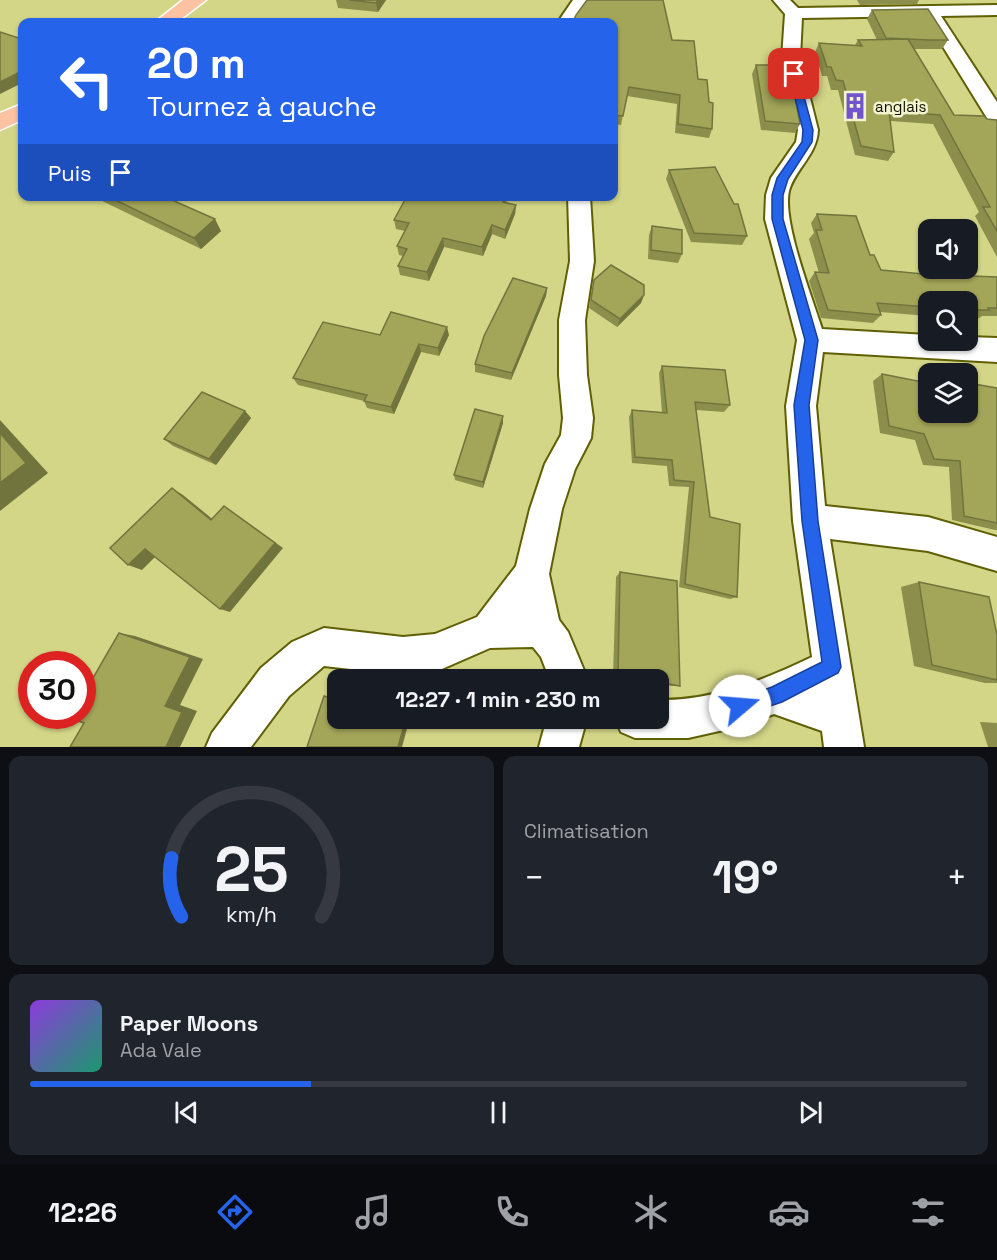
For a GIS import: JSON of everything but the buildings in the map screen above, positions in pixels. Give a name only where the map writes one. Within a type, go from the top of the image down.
[{"type":"highway","points":[[171,18],[196,0]]},
{"type":"highway","points":[[0,123],[18,113]]},
{"type":"street","points":[[569,18],[581,0]]},
{"type":"street","points":[[842,732],[810,521],[801,405],[812,340],[777,219],[777,195],[782,178],[807,142],[808,130],[791,58],[788,7],[930,12],[997,10]]},
{"type":"street","points":[[930,12],[997,118]]},
{"type":"street","points":[[565,669],[555,645],[542,629],[532,574],[546,509],[561,464],[576,438],[578,418],[573,375],[572,320],[582,261],[579,201]]},
{"type":"street","points":[[812,340],[997,350]]},
{"type":"street","points":[[810,521],[913,530],[965,541],[997,554]]},
{"type":"street","points":[[490,630],[532,574]]},
{"type":"street","points":[[226,747],[275,682],[304,655],[324,647],[403,656],[435,653],[490,630],[542,629]]},
{"type":"street","points":[[669,721],[705,718],[776,695],[832,667]]},
{"type":"street","points":[[776,695],[842,732]]},
{"type":"street","points":[[559,747],[564,729]]},
{"type":"place","name":"anglais","points":[[855,106]]},
{"type":"route","points":[[740,706],[776,695],[832,667],[810,521],[801,405],[812,340],[777,219],[777,195],[782,178],[793,166],[807,142],[808,130],[794,74]]}]
